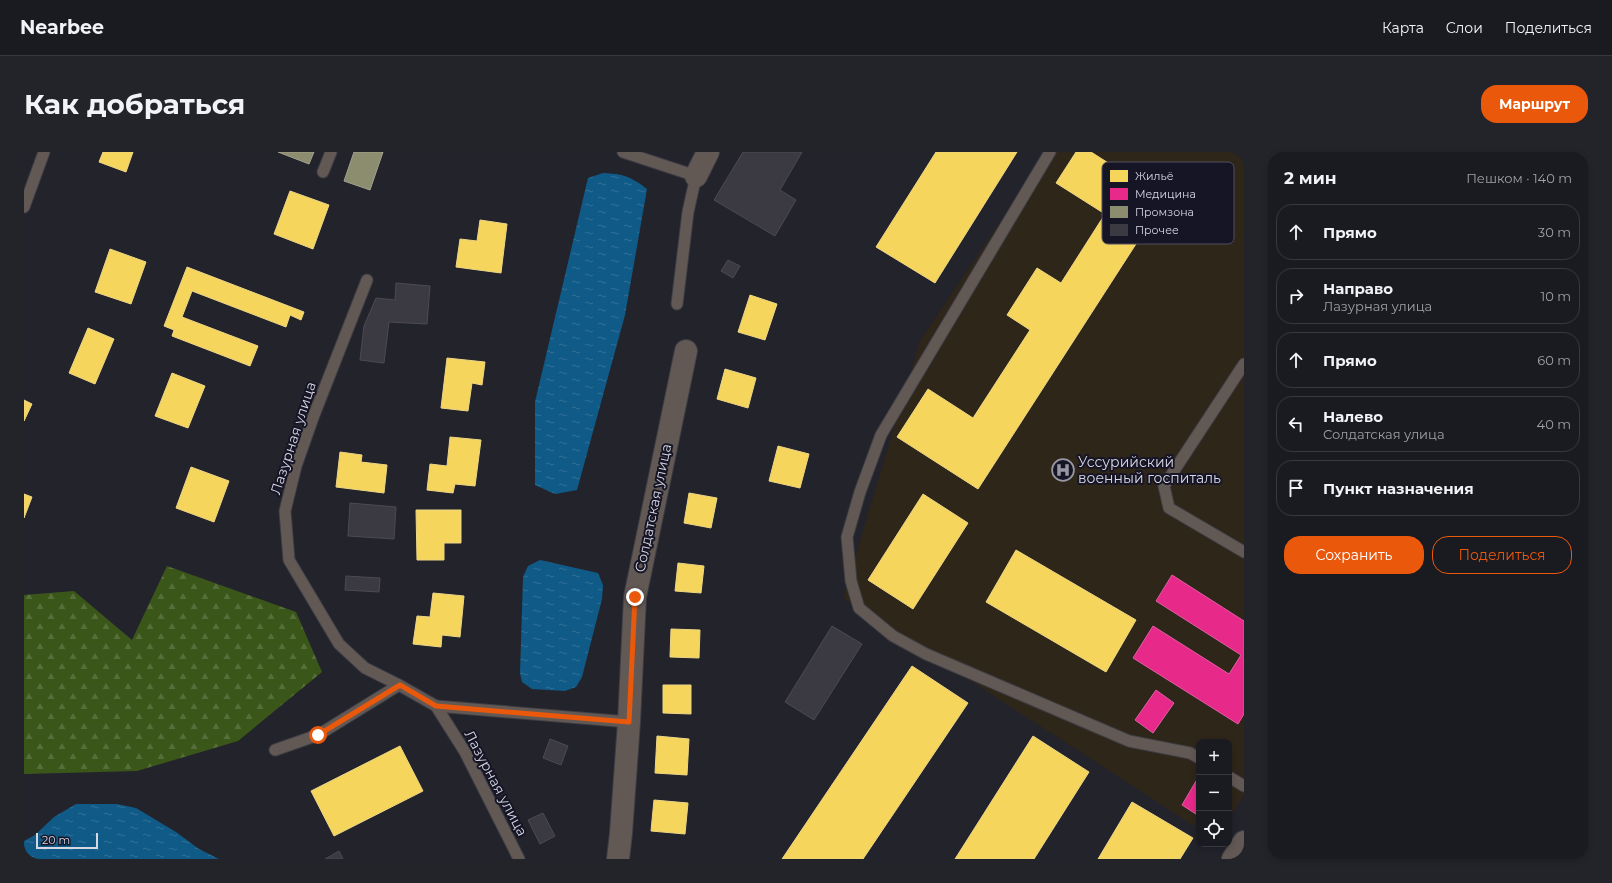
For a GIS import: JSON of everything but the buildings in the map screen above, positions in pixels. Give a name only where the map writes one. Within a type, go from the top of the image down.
[{"type":"street","points":[[696,176],[708,152]]},
{"type":"street","name":"Солдатская улица","points":[[618,859],[629,722],[635,597],[686,351]]},
{"type":"lane","points":[[24,207],[44,152]]},
{"type":"lane","points":[[323,172],[331,152]]},
{"type":"lane","points":[[624,152],[696,176],[688,212],[677,304]]},
{"type":"lane","points":[[1050,152],[881,435],[860,492],[847,537],[851,581],[859,608],[893,636],[926,654],[1129,741],[1190,753],[1196,756]]},
{"type":"lane","name":"Лазурная улица","points":[[367,280],[314,415],[296,466],[285,511],[289,560],[339,644],[365,668],[400,685],[436,706],[465,752],[519,859]]},
{"type":"lane","points":[[1244,364],[1164,486],[1169,508],[1244,552]]},
{"type":"lane","points":[[275,750],[318,735],[400,685]]},
{"type":"lane","points":[[436,706],[629,722]]},
{"type":"lane","points":[[1232,779],[1244,786]]},
{"type":"shaded area","name":"Уссурийский военный госпиталь","points":[[1047,152],[1244,152],[1244,795],[1232,813],[1232,739],[1196,739],[1196,827],[843,598],[920,341]]},
{"type":"green space","points":[[167,566],[296,612],[322,672],[238,741],[137,771],[24,774],[24,595],[74,591],[132,640]]},
{"type":"water","points":[[603,173],[626,176],[647,189],[625,315],[577,490],[555,494],[535,485],[535,402],[588,178]]},
{"type":"water","points":[[540,560],[598,573],[603,585],[602,599],[582,677],[576,687],[565,691],[532,689],[522,682],[520,673],[523,577],[528,566]]},
{"type":"water","points":[[76,804],[117,804],[136,808],[176,832],[199,849],[219,859],[24,859],[24,841],[35,835],[54,817]]},
{"type":"place","name":"Уссурийский военный госпиталь","points":[[1063,470]]},
{"type":"route","points":[[318,735],[400,685],[436,706],[629,722],[635,597]]}]
